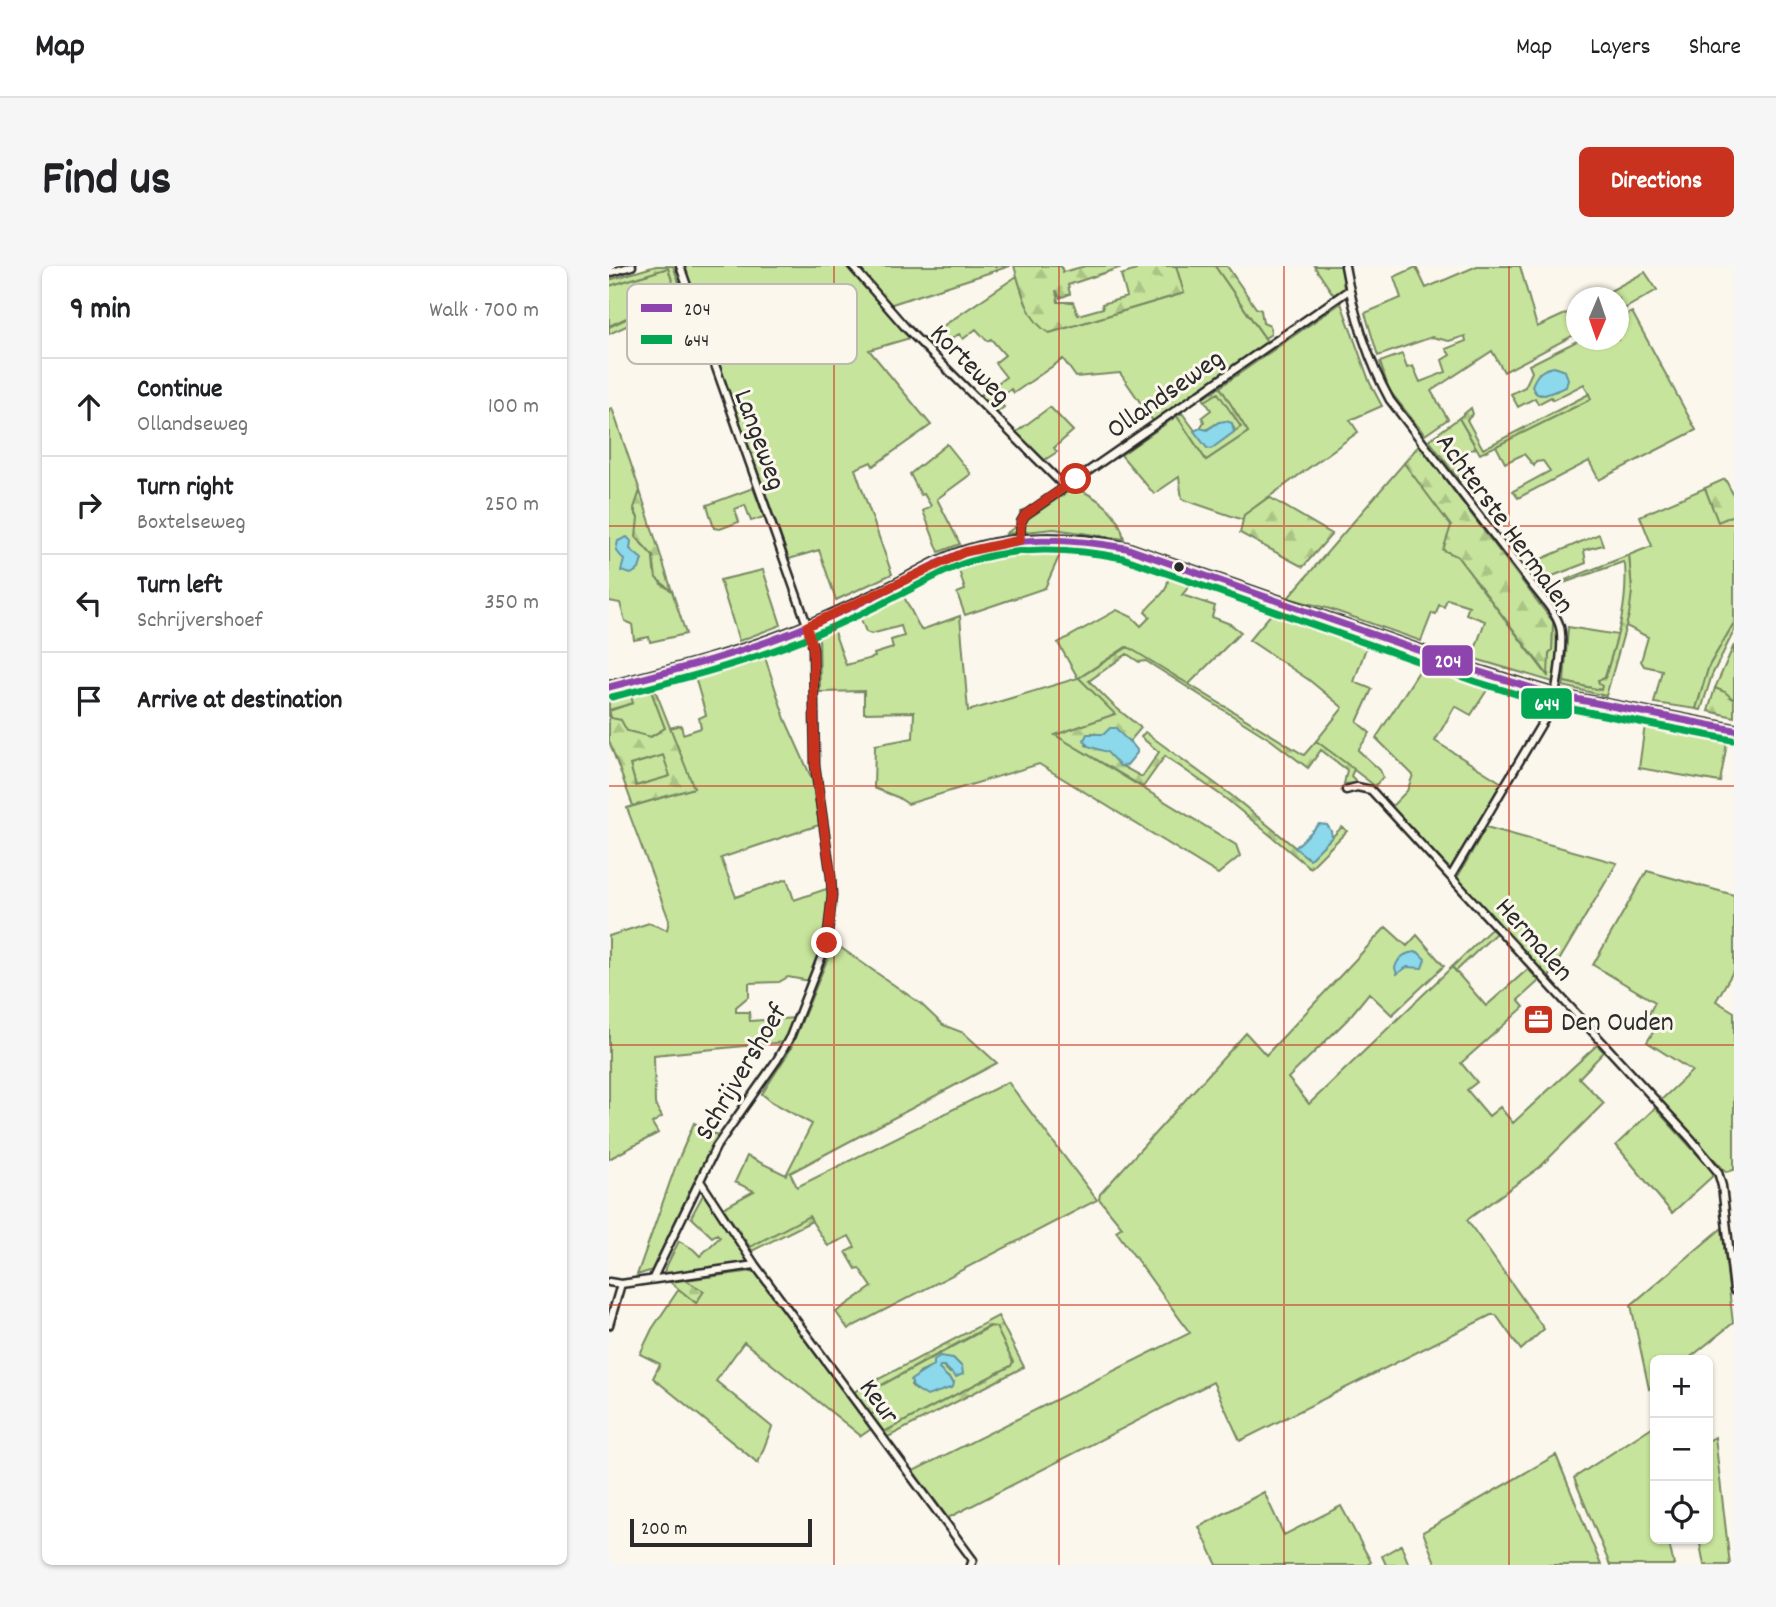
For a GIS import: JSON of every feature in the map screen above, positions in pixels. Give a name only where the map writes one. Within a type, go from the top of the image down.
[{"type":"main road","points":[[609,687],[753,648],[807,626],[965,552],[1020,540],[1066,539],[1095,541],[1126,548],[1480,672],[1555,695],[1734,730]]},
{"type":"street","points":[[609,273],[632,266]]},
{"type":"street","name":"Langeweg","points":[[680,266],[686,284]]},
{"type":"street","name":"Korteweg","points":[[852,266],[906,328],[1065,487]]},
{"type":"street","name":"Achterste Hermalen","points":[[1345,266],[1349,290],[1378,377],[1390,400],[1556,617],[1561,636],[1555,695],[1551,708],[1451,876]]},
{"type":"street","name":"Ollandseweg","points":[[1020,540],[1021,522],[1025,515],[1349,290]]},
{"type":"street","name":"Langeweg","points":[[715,364],[807,626]]},
{"type":"street","name":"Schrijvershoef","points":[[653,1278],[716,1147],[790,1037],[827,943],[832,896],[831,877],[816,775],[813,649],[807,626]]},
{"type":"street","name":"Hermalen","points":[[1346,790],[1357,787],[1371,790],[1691,1139],[1718,1172],[1734,1290]]},
{"type":"street","name":"Keur","points":[[700,1181],[755,1265],[972,1562]]},
{"type":"street","points":[[609,1282],[621,1284],[755,1265]]},
{"type":"street","points":[[609,1325],[621,1284]]},
{"type":"green space","points":[[656,266],[673,266],[680,284],[673,284],[668,268],[609,286],[609,280]]},
{"type":"green space","points":[[684,266],[846,266],[910,338],[869,350],[931,425],[873,466],[871,462],[855,469],[892,574],[836,600],[819,550],[789,559],[719,364],[857,364],[857,284],[690,284]]},
{"type":"green space","points":[[855,266],[1010,266],[889,305]]},
{"type":"green space","points":[[1014,266],[1061,266],[1063,272],[1085,266],[1125,266],[1068,285],[1070,294],[1060,298],[1056,290],[1058,302],[1073,302],[1078,315],[1127,297],[1121,275],[1136,270],[1136,266],[1176,266],[1184,293],[1049,333],[1041,328],[1030,312]]},
{"type":"green space","points":[[1176,266],[1215,266],[1268,343],[1153,421],[1120,373],[1076,377],[1063,359],[1014,393],[1011,389],[998,400],[1004,407],[995,414],[978,397],[1006,377],[995,363],[1005,355],[991,339],[987,341],[976,329],[963,339],[959,334],[931,351],[921,341],[1017,276],[1026,304],[1049,333],[1184,293]]},
{"type":"green space","points":[[1215,266],[1227,266],[1256,308],[1261,310],[1263,323],[1270,326],[1271,334],[1265,338]]},
{"type":"green space","points":[[1314,266],[1342,266],[1344,291],[1335,297]]},
{"type":"green space","points":[[1477,266],[1520,266],[1537,327],[1566,314],[1566,339],[1504,372],[1492,351],[1431,391],[1448,419],[1425,435],[1389,390],[1380,362],[1402,354],[1407,368],[1413,366],[1420,382],[1446,372],[1442,360],[1450,355],[1446,349],[1466,341],[1465,336],[1449,341],[1432,337],[1378,356],[1365,313],[1401,298],[1394,277],[1416,267],[1426,288]]},
{"type":"green space","points":[[668,268],[673,284],[627,284],[627,318],[609,326],[609,286]]},
{"type":"green space","points":[[1645,272],[1657,290],[1629,306],[1629,287],[1617,287]]},
{"type":"green space","points":[[1341,303],[1370,383],[1382,406],[1350,420],[1358,432],[1244,515],[1243,520],[1182,499],[1179,477],[1154,494],[1121,455],[1177,416],[1206,460],[1248,432],[1220,387]]},
{"type":"green space","points":[[1632,312],[1696,430],[1599,480],[1589,461],[1518,498],[1513,491],[1550,471],[1543,461],[1536,462],[1534,466],[1524,454],[1505,463],[1496,446],[1591,399],[1584,384],[1553,400],[1551,397],[1538,404],[1535,398],[1518,407],[1511,394],[1525,387],[1532,372],[1529,365],[1566,346],[1566,350],[1629,350],[1629,314]],"holes":[[[1557,368],[1565,371],[1557,391],[1540,395],[1532,386],[1539,373]]]},
{"type":"green space","points":[[627,319],[627,326],[609,334],[609,327]]},
{"type":"green space","points":[[1220,387],[1248,432],[1206,460],[1177,416],[1182,413],[1208,448],[1241,427],[1218,393],[1205,401],[1203,398]]},
{"type":"green space","points":[[1218,392],[1242,428],[1233,434],[1234,428],[1219,422],[1204,431],[1200,428],[1204,422],[1202,417],[1211,410],[1205,401]]},
{"type":"green space","points":[[1589,394],[1591,399],[1480,454],[1459,418],[1471,408],[1473,414],[1467,420],[1483,449]]},
{"type":"green space","points":[[1050,407],[1073,431],[1054,448],[1057,452],[1043,461],[1015,433]]},
{"type":"green space","points":[[612,408],[640,491],[634,511],[638,518],[641,543],[653,556],[654,570],[661,584],[672,591],[686,634],[650,642],[649,637],[634,640],[632,624],[625,621],[620,603],[609,601],[609,409]]},
{"type":"green space","points":[[1459,418],[1476,448],[1464,453],[1473,475],[1460,481],[1429,440]]},
{"type":"green space","points":[[947,444],[971,474],[937,499],[960,544],[939,552],[923,511],[931,506],[924,494],[921,495],[910,474]]},
{"type":"green space","points":[[1419,445],[1553,622],[1548,675],[1457,556],[1443,550],[1451,526],[1404,463]]},
{"type":"green space","points":[[1404,463],[1452,526],[1444,550],[1457,556],[1547,675],[1549,653],[1552,650],[1553,622],[1557,628],[1559,643],[1553,682],[1472,658],[1485,621],[1466,614],[1469,606],[1447,599],[1444,607],[1439,605],[1436,614],[1432,613],[1421,641],[1330,609],[1288,598]]},
{"type":"green space","points":[[1725,479],[1734,496],[1734,515],[1718,522],[1705,488]]},
{"type":"green space","points":[[1075,487],[1092,496],[1113,513],[1124,539],[1054,529],[1005,534]]},
{"type":"green space","points":[[753,488],[764,517],[751,521],[745,505],[735,509],[739,522],[720,529],[714,528],[707,505]]},
{"type":"green space","points":[[1705,488],[1718,521],[1734,515],[1734,623],[1709,666],[1696,709],[1654,703],[1662,670],[1644,666],[1641,661],[1648,637],[1626,626],[1632,591],[1629,555],[1652,546],[1640,516]]},
{"type":"green space","points":[[640,491],[672,591],[656,578],[653,556],[636,537],[638,518],[634,508]]},
{"type":"green space","points":[[1269,497],[1332,534],[1303,567],[1240,533],[1244,515]]},
{"type":"green space","points":[[1599,534],[1603,545],[1584,550],[1586,563],[1537,582],[1525,566]]},
{"type":"green space","points":[[1062,550],[1045,588],[965,615],[957,593],[965,590],[958,567],[994,556]]},
{"type":"green space","points":[[1629,555],[1632,591],[1629,615],[1606,696],[1563,686],[1564,682],[1601,690],[1602,686],[1598,680],[1605,678],[1621,622],[1625,564],[1623,562],[1544,590],[1545,588]]},
{"type":"green space","points":[[763,570],[781,625],[739,641],[720,580]]},
{"type":"green space","points":[[1168,575],[1192,583],[1182,595],[1215,606],[1212,617],[1241,632],[1188,685],[1126,647],[1079,678],[1116,714],[1056,735],[1236,845],[1240,856],[1218,874],[1039,764],[908,804],[874,788],[875,745],[913,738],[914,712],[864,713],[864,691],[820,692],[819,632],[832,626],[846,665],[875,657],[874,654],[893,648],[891,640],[904,636],[901,626],[871,634],[866,632],[859,614],[902,593],[921,630],[960,616],[968,711],[1078,678],[1058,643],[1117,610],[1132,617],[1141,626],[1150,617],[1145,612],[1166,587]]},
{"type":"green space","points":[[1273,612],[1367,645],[1354,682],[1372,689],[1357,722],[1370,733],[1358,750],[1380,770],[1383,777],[1375,786],[1316,741],[1342,707],[1309,680],[1249,640]]},
{"type":"green space","points":[[1734,623],[1734,631],[1712,675],[1701,710],[1696,709],[1709,666]]},
{"type":"green space","points":[[1568,627],[1618,635],[1601,690],[1564,682]]},
{"type":"green space","points":[[1734,645],[1734,700],[1715,688]]},
{"type":"green space","points":[[1128,647],[1304,755],[1316,741],[1354,769],[1351,776],[1358,783],[1344,784],[1347,770],[1321,750],[1308,768],[1271,740],[1146,661],[1139,662],[1127,654],[1089,681],[1141,728],[1130,741],[1092,733],[1086,745],[1107,751],[1120,765],[1142,777],[1159,752],[1141,737],[1145,732],[1231,795],[1308,858],[1342,827],[1347,831],[1310,868],[1225,798],[1165,756],[1143,787],[1055,735],[1115,714],[1079,678]]},
{"type":"green space","points":[[764,654],[785,719],[812,779],[819,825],[721,858],[736,897],[787,879],[794,900],[829,888],[827,924],[818,958],[810,981],[788,977],[779,982],[749,983],[749,996],[736,1007],[736,1012],[749,1012],[750,1021],[795,1018],[785,1042],[654,1055],[655,1104],[662,1117],[652,1123],[658,1133],[609,1159],[609,936],[649,923],[667,930],[669,920],[627,808],[693,788],[670,728],[681,725],[683,734],[701,728],[699,718],[706,715],[695,677]]},
{"type":"green space","points":[[1423,665],[1489,687],[1471,715],[1455,706],[1435,741],[1502,783],[1450,869],[1391,807],[1407,791],[1413,775],[1376,738]]},
{"type":"green space","points":[[654,687],[694,788],[633,806],[609,741],[609,710],[611,718],[621,720],[627,731],[651,737],[665,728],[650,688]],"holes":[[[663,755],[670,776],[636,786],[630,765]]]},
{"type":"green space","points":[[650,688],[665,728],[650,737],[627,731],[611,718],[609,711],[632,703],[630,693]]},
{"type":"green space","points":[[1715,688],[1734,700],[1734,717],[1708,711]]},
{"type":"green space","points":[[630,693],[633,703],[609,710],[609,699]]},
{"type":"green space","points":[[1645,725],[1727,743],[1720,782],[1639,768]]},
{"type":"green space","points":[[664,755],[671,776],[636,786],[630,765]]},
{"type":"green space","points":[[1486,827],[1617,863],[1548,979],[1457,878]]},
{"type":"green space","points":[[1647,871],[1734,895],[1734,970],[1716,1001],[1734,1012],[1734,1170],[1726,1172],[1660,1101],[1692,1071],[1647,1042],[1660,1021],[1649,1014],[1655,1002],[1593,965]]},
{"type":"green space","points":[[1386,927],[1407,946],[1417,935],[1444,966],[1392,1015],[1369,993],[1347,1020],[1288,1078],[1309,1104],[1452,967],[1486,1006],[1528,969],[1539,981],[1518,1000],[1524,1007],[1461,1063],[1477,1082],[1467,1090],[1489,1116],[1500,1107],[1513,1123],[1597,1045],[1604,1052],[1579,1078],[1604,1103],[1540,1167],[1467,1220],[1544,1329],[1521,1350],[1496,1315],[1491,1315],[1240,1441],[1213,1382],[948,1518],[913,1471],[1190,1333],[1116,1231],[1122,1227],[1099,1199],[1100,1194],[1246,1033],[1266,1055]]},
{"type":"green space","points":[[1491,929],[1496,933],[1456,971],[1452,967]]},
{"type":"green space","points":[[834,943],[921,1004],[943,1025],[964,1033],[997,1063],[790,1173],[797,1187],[1008,1082],[1097,1200],[848,1329],[836,1312],[872,1287],[859,1268],[856,1269],[846,1252],[855,1247],[849,1236],[828,1246],[809,1217],[750,1247],[723,1208],[754,1191],[735,1182],[747,1156],[786,1175],[812,1124],[762,1094],[790,1050]]},
{"type":"green space","points":[[1655,1108],[1715,1174],[1672,1213],[1616,1145]]},
{"type":"green space","points":[[694,1123],[719,1136],[653,1270],[637,1275],[676,1165]]},
{"type":"green space","points":[[704,1193],[750,1264],[664,1276],[679,1241],[700,1256],[720,1237],[717,1234],[712,1237],[691,1217]]},
{"type":"green space","points":[[809,1216],[812,1221],[752,1251],[750,1247]]},
{"type":"green space","points":[[1722,1228],[1733,1323],[1693,1355],[1650,1355],[1649,1389],[1631,1305]]},
{"type":"green space","points":[[754,1271],[871,1429],[861,1436],[744,1342],[716,1381],[772,1427],[758,1463],[653,1378],[660,1364],[640,1354],[652,1329],[679,1289],[696,1303],[703,1291],[685,1280]]},
{"type":"green space","points":[[685,1280],[704,1291],[696,1303],[670,1282]]},
{"type":"green space","points":[[998,1316],[1024,1367],[888,1437],[884,1432],[1011,1366],[1013,1362],[996,1327],[989,1326],[865,1394],[876,1411],[871,1415],[854,1392]]},
{"type":"green space","points":[[993,1325],[996,1326],[1013,1362],[1011,1366],[884,1432],[871,1415],[876,1411],[865,1394]],"holes":[[[953,1358],[962,1367],[950,1373],[942,1365],[938,1369],[954,1382],[951,1388],[916,1390],[911,1385],[918,1374]]]},
{"type":"green space","points":[[1650,1428],[1650,1544],[1669,1544],[1674,1565],[1610,1565],[1574,1478]]},
{"type":"green space","points":[[1715,1437],[1730,1565],[1704,1565],[1700,1544],[1713,1544]]},
{"type":"green space","points":[[1556,1455],[1601,1565],[1436,1565],[1423,1532]]},
{"type":"green space","points":[[1264,1492],[1284,1535],[1341,1506],[1371,1562],[1367,1565],[1217,1565],[1199,1527]]},
{"type":"green space","points":[[1401,1545],[1409,1565],[1386,1565],[1382,1556]]},
{"type":"water","points":[[1554,367],[1565,371],[1568,379],[1566,387],[1545,395],[1537,394],[1532,386],[1535,379],[1542,371]]},
{"type":"water","points":[[1226,421],[1232,423],[1234,432],[1211,449],[1207,448],[1194,431],[1200,428],[1207,430]]},
{"type":"water","points":[[627,537],[631,541],[630,549],[642,559],[639,569],[631,574],[621,571],[624,560],[616,550],[618,541]]},
{"type":"water","points":[[1110,728],[1116,728],[1137,750],[1127,765],[1120,766],[1107,752],[1088,746],[1084,740],[1087,734],[1104,734]]},
{"type":"water","points":[[1319,824],[1327,825],[1332,837],[1310,859],[1295,848]]},
{"type":"water","points":[[1418,952],[1425,959],[1422,968],[1407,967],[1397,974],[1395,968],[1400,958]]},
{"type":"water","points":[[940,1356],[953,1358],[962,1367],[963,1374],[956,1377],[944,1366],[940,1366],[939,1369],[954,1383],[953,1387],[927,1396],[913,1387],[911,1380],[934,1365],[934,1360]]},
{"type":"transit line","name":"204","points":[[609,687],[710,660],[784,636],[854,606],[957,555],[999,544],[1041,540],[1126,548],[1480,672],[1555,695],[1734,730]]},
{"type":"transit line","name":"644","points":[[612,697],[787,646],[857,616],[965,563],[1004,553],[1064,550],[1123,558],[1477,682],[1552,705],[1732,740]]},
{"type":"place","name":"Den Ouden","points":[[1538,1020]]},
{"type":"route","points":[[827,943],[832,896],[831,877],[818,797],[813,649],[807,626],[965,552],[1020,540],[1021,522],[1025,515],[1076,479]]}]
